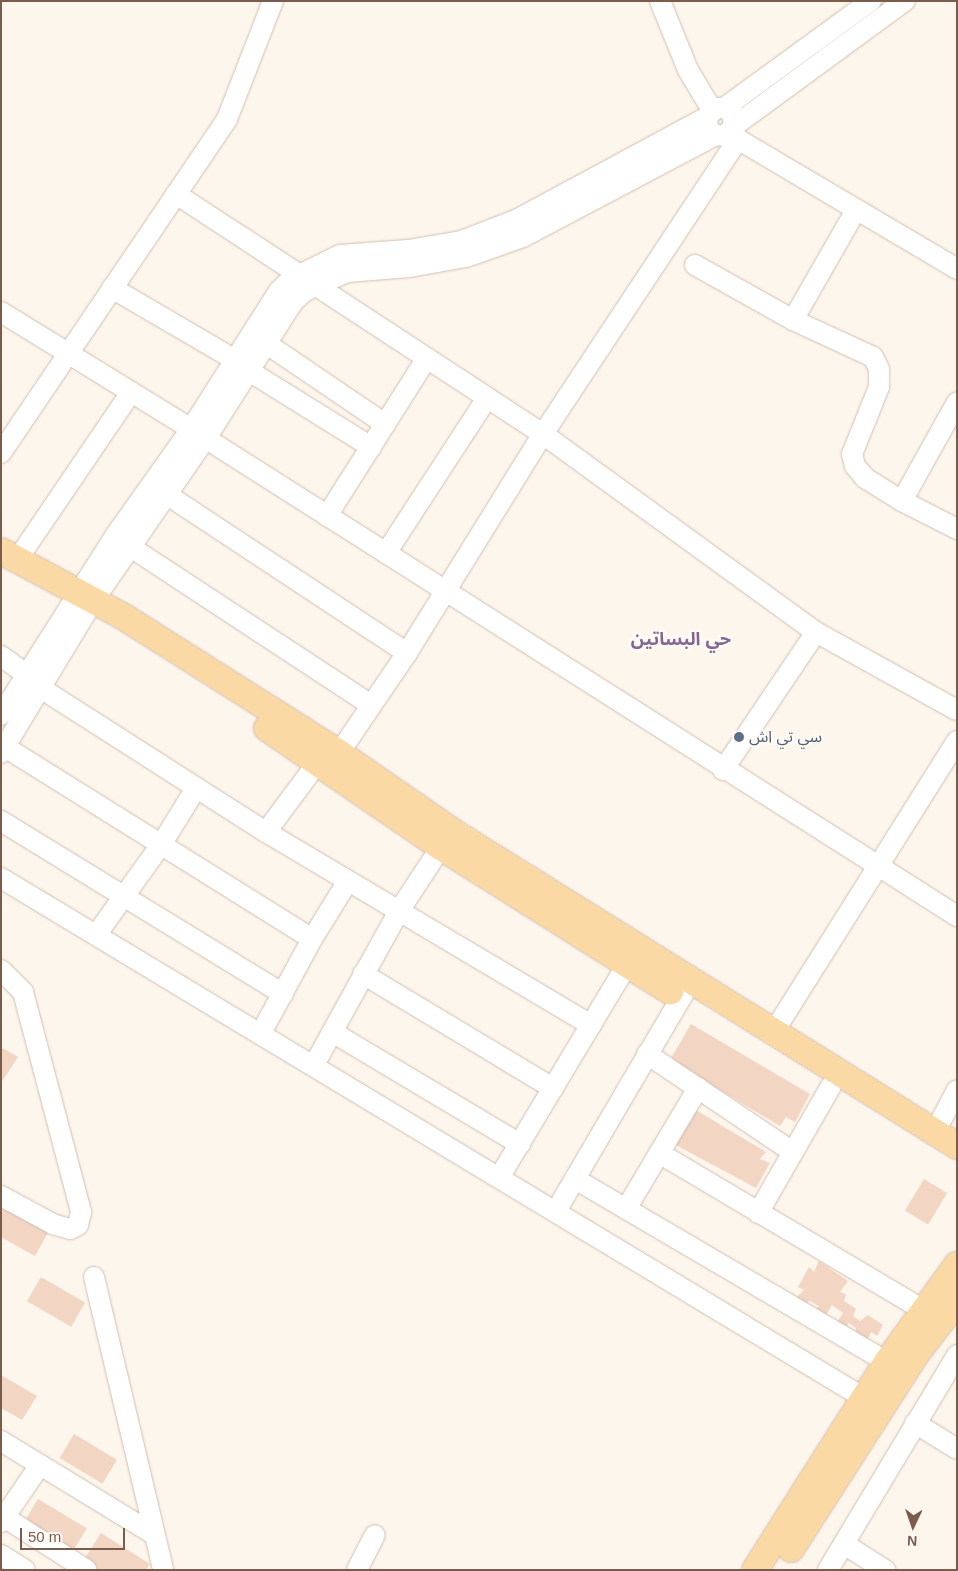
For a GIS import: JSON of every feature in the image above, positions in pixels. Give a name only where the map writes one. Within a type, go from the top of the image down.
[{"type":"main road","points":[[6,560],[81,604],[124,617],[328,758],[441,847],[627,965],[686,990],[773,1033],[957,1146]]},
{"type":"main road","points":[[328,758],[453,832],[831,1086],[957,1162]]},
{"type":"main road","points":[[776,1570],[864,1398],[887,1362],[957,1265]]},
{"type":"main road","points":[[755,1570],[800,1520],[916,1354],[957,1301]]},
{"type":"street","points":[[1,453],[227,119],[273,1]]},
{"type":"street","points":[[660,1],[688,70],[714,112]]},
{"type":"street","points":[[312,940],[161,845],[3,750],[33,681],[81,604],[199,434],[242,366],[279,291],[299,273],[340,255],[408,250],[461,241],[498,227],[714,112],[872,1]]},
{"type":"street","points":[[242,366],[266,344],[293,302],[316,284],[346,272],[410,267],[466,257],[523,237],[729,134],[905,1]]},
{"type":"street","points":[[714,112],[708,130],[729,134],[957,269]]},
{"type":"street","points":[[266,832],[371,705],[407,654],[729,134]]},
{"type":"street","points":[[176,194],[543,434],[816,632],[957,710]]},
{"type":"street","points":[[793,320],[856,210]]},
{"type":"street","points":[[695,265],[793,320],[873,357],[879,369],[879,387],[852,454],[855,466],[865,478],[902,501],[957,529]]},
{"type":"street","points":[[112,288],[242,366],[371,447]]},
{"type":"street","points":[[1,312],[199,434],[723,770],[957,916]]},
{"type":"street","points":[[266,344],[385,424]]},
{"type":"street","points":[[327,516],[427,358]]},
{"type":"street","points":[[6,560],[131,392]]},
{"type":"street","points":[[386,553],[487,398]]},
{"type":"street","points":[[902,501],[957,402]]},
{"type":"street","points":[[81,604],[130,546],[166,494],[199,434]]},
{"type":"street","points":[[166,494],[407,654]]},
{"type":"street","points":[[130,546],[371,705]]},
{"type":"street","points":[[723,770],[816,632]]},
{"type":"street","points":[[1,656],[33,681],[266,832],[591,1025]]},
{"type":"street","points":[[1,714],[33,681]]},
{"type":"street","points":[[773,1033],[957,741]]},
{"type":"street","points":[[96,935],[161,845],[196,788]]},
{"type":"street","points":[[1,821],[282,994]]},
{"type":"street","points":[[314,1065],[398,911],[441,847]]},
{"type":"street","points":[[1,878],[500,1176],[864,1398]]},
{"type":"street","points":[[261,1034],[312,940],[348,881]]},
{"type":"street","points":[[500,1176],[627,965]]},
{"type":"street","points":[[1,970],[23,992],[82,1212],[78,1225],[70,1229],[52,1224],[1,1196]]},
{"type":"street","points":[[363,974],[553,1088]]},
{"type":"street","points":[[556,1211],[686,990]]},
{"type":"street","points":[[332,1032],[520,1144]]},
{"type":"street","points":[[647,1054],[794,1152]]},
{"type":"street","points":[[758,1213],[831,1086]]},
{"type":"street","points":[[626,1209],[698,1088]]},
{"type":"street","points":[[935,1132],[957,1090]]},
{"type":"street","points":[[659,1153],[925,1311]]},
{"type":"street","points":[[575,1179],[887,1362]]},
{"type":"street","points":[[94,1276],[163,1570]]},
{"type":"street","points":[[828,1570],[957,1355]]},
{"type":"street","points":[[915,1424],[957,1449]]},
{"type":"street","points":[[1,1441],[155,1535]]},
{"type":"street","points":[[40,1465],[2,1520],[87,1570]]},
{"type":"street","points":[[357,1570],[376,1535]]},
{"type":"street","points":[[844,1544],[885,1570]]},
{"type":"street","points":[[1,1555],[25,1570]]},
{"type":"building","points":[[691,1024],[810,1094],[795,1122],[786,1117],[780,1126],[670,1060]]},
{"type":"building","points":[[1,1047],[18,1057],[1,1083]]},
{"type":"building","points":[[694,1109],[766,1152],[760,1159],[770,1163],[756,1188],[672,1143]]},
{"type":"building","points":[[924,1179],[947,1193],[928,1225],[905,1211]]},
{"type":"building","points":[[5,1207],[49,1231],[35,1256],[1,1237],[1,1213]]},
{"type":"building","points":[[819,1261],[848,1281],[840,1292],[846,1294],[844,1301],[856,1309],[853,1316],[860,1321],[868,1315],[883,1325],[877,1336],[871,1332],[868,1339],[856,1333],[856,1328],[849,1323],[845,1328],[837,1322],[843,1313],[832,1305],[826,1315],[815,1310],[819,1306],[810,1301],[805,1304],[796,1298],[804,1290],[798,1287],[809,1267],[814,1272]]},
{"type":"building","points":[[41,1277],[85,1302],[71,1327],[27,1301]]},
{"type":"building","points":[[1,1375],[37,1396],[22,1420],[1,1408]]},
{"type":"building","points":[[74,1434],[117,1460],[102,1484],[60,1458]]},
{"type":"building","points":[[38,1499],[87,1528],[71,1554],[23,1525]]},
{"type":"building","points":[[101,1533],[150,1564],[146,1570],[98,1570],[83,1561]]},
{"type":"place","name":"سي تي اش","points":[[739,737]]},
{"type":"district","name":"حي البساتين","points":[[681,639]]}]
